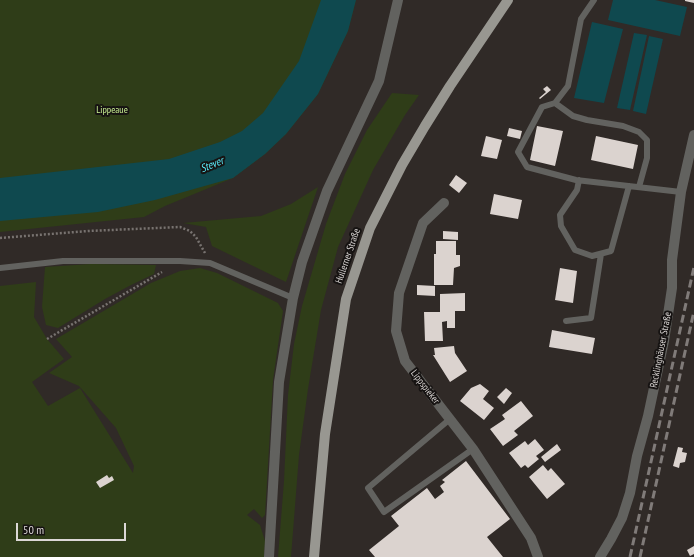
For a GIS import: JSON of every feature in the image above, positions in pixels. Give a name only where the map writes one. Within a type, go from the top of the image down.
[{"type":"main road","name":"Hullerner Straße","points":[[314,557],[325,434],[346,299],[370,228],[402,165],[425,126],[508,0]]},
{"type":"street","points":[[269,557],[279,382],[293,298],[302,262],[327,191],[378,80],[398,0]]},
{"type":"street","name":"Recklinghäuser Straße","points":[[600,557],[622,518],[630,492],[659,363],[670,304],[672,288],[672,260],[681,192],[694,136]]},
{"type":"street","name":"Lippspieker","points":[[444,203],[423,223],[399,293],[396,331],[405,362],[473,449],[531,538],[538,557]]},
{"type":"lane","points":[[594,0],[580,19],[568,86],[555,103],[542,107],[518,152],[527,167],[579,180],[681,192]]},
{"type":"lane","points":[[555,103],[573,116],[622,126],[639,132],[647,140],[648,158],[639,187]]},
{"type":"lane","points":[[579,180],[577,190],[560,215],[561,226],[575,250],[592,256],[611,251],[629,186]]},
{"type":"lane","points":[[566,321],[591,318],[601,254]]},
{"type":"lane","points":[[0,268],[63,262],[180,261],[210,263],[293,298]]},
{"type":"lane","points":[[450,419],[368,488],[384,512],[473,449]]},
{"type":"path","points":[[0,238],[88,231],[180,227],[190,231],[196,237],[210,263]]},
{"type":"path","points":[[47,339],[180,261]]},
{"type":"green space","name":"Lippeaue","points":[[0,0],[356,0],[348,31],[318,94],[286,134],[265,154],[233,178],[165,206],[144,217],[0,232]]},
{"type":"green space","points":[[392,93],[419,95],[405,115],[373,170],[338,247],[321,310],[308,389],[299,455],[291,557],[278,557],[284,481],[288,395],[294,344],[302,306],[326,224],[345,174],[367,130]]},
{"type":"green space","points":[[318,187],[286,282],[212,246],[206,227],[183,223],[261,216],[291,204]]},
{"type":"green space","points":[[91,264],[156,265],[154,274],[105,299],[58,328],[46,325],[42,307],[45,267]]},
{"type":"green space","points":[[200,268],[217,273],[278,303],[283,311],[273,380],[265,515],[262,518],[254,509],[247,515],[260,525],[265,541],[264,557],[0,557],[0,286],[36,282],[34,317],[47,339],[64,359],[32,382],[48,406],[80,388],[133,473],[134,466],[116,428],[79,386],[49,373],[72,357],[56,339],[151,283],[180,271]]},
{"type":"water","name":"Stever","points":[[321,0],[356,0],[348,31],[318,94],[286,134],[265,154],[233,178],[155,200],[98,212],[0,221],[0,178],[169,159],[220,142],[242,131],[263,113],[299,61]]},
{"type":"water","points":[[613,0],[655,0],[687,7],[680,36],[608,20]]},
{"type":"water","points":[[592,22],[623,29],[604,103],[574,98]]},
{"type":"water","points":[[634,33],[647,35],[630,110],[617,108]]},
{"type":"water","points":[[649,36],[663,39],[646,114],[633,111]]},
{"type":"building","points":[[694,0],[694,3],[685,1]]},
{"type":"building","points":[[547,86],[551,90],[540,99],[539,98],[546,92],[543,89]]},
{"type":"building","points":[[537,126],[563,131],[555,166],[530,160]]},
{"type":"building","points":[[509,128],[522,131],[520,139],[507,136]]},
{"type":"building","points":[[486,136],[502,140],[497,159],[481,156]]},
{"type":"building","points":[[596,136],[638,145],[633,169],[591,160]]},
{"type":"building","points":[[456,175],[467,183],[459,193],[449,185]]},
{"type":"building","points":[[494,194],[522,200],[518,219],[490,214]]},
{"type":"building","points":[[443,231],[458,232],[458,240],[443,239]]},
{"type":"building","points":[[436,241],[456,241],[456,255],[460,255],[460,266],[454,268],[453,285],[434,285],[434,254],[436,254]]},
{"type":"building","points":[[560,268],[577,271],[573,303],[555,300]]},
{"type":"building","points":[[417,285],[435,286],[435,296],[417,295]]},
{"type":"building","points":[[465,293],[465,311],[455,311],[455,328],[447,328],[447,321],[442,322],[443,341],[425,341],[424,312],[440,312],[440,294]]},
{"type":"building","points":[[552,330],[595,338],[592,354],[549,347]]},
{"type":"building","points":[[454,346],[455,353],[467,371],[450,382],[433,355],[435,355],[434,348]]},
{"type":"building","points":[[480,384],[489,391],[483,399],[494,408],[484,420],[460,401],[471,388]]},
{"type":"building","points":[[506,388],[512,393],[504,404],[497,397]]},
{"type":"building","points":[[521,401],[533,416],[514,431],[518,435],[503,446],[490,429],[505,419],[502,415]]},
{"type":"building","points":[[535,439],[544,450],[536,456],[539,459],[528,468],[525,465],[521,468],[509,453],[525,441],[528,445]]},
{"type":"building","points":[[557,444],[561,450],[545,462],[541,457]]},
{"type":"building","points":[[678,447],[683,448],[682,452],[687,453],[685,462],[680,463],[679,468],[673,466]]},
{"type":"building","points":[[466,461],[510,519],[487,537],[503,557],[375,557],[369,550],[399,526],[391,516],[427,488],[435,499],[444,492],[440,486],[445,482],[442,480]]},
{"type":"building","points":[[543,465],[548,471],[551,468],[565,484],[547,499],[529,477]]},
{"type":"building","points":[[107,475],[109,478],[112,476],[114,480],[100,488],[96,482]]},
{"type":"building","points":[[694,546],[694,554],[690,556],[687,550]]},
{"type":"railway","points":[[630,557],[694,267]]},
{"type":"railway","points":[[640,557],[694,311]]}]
